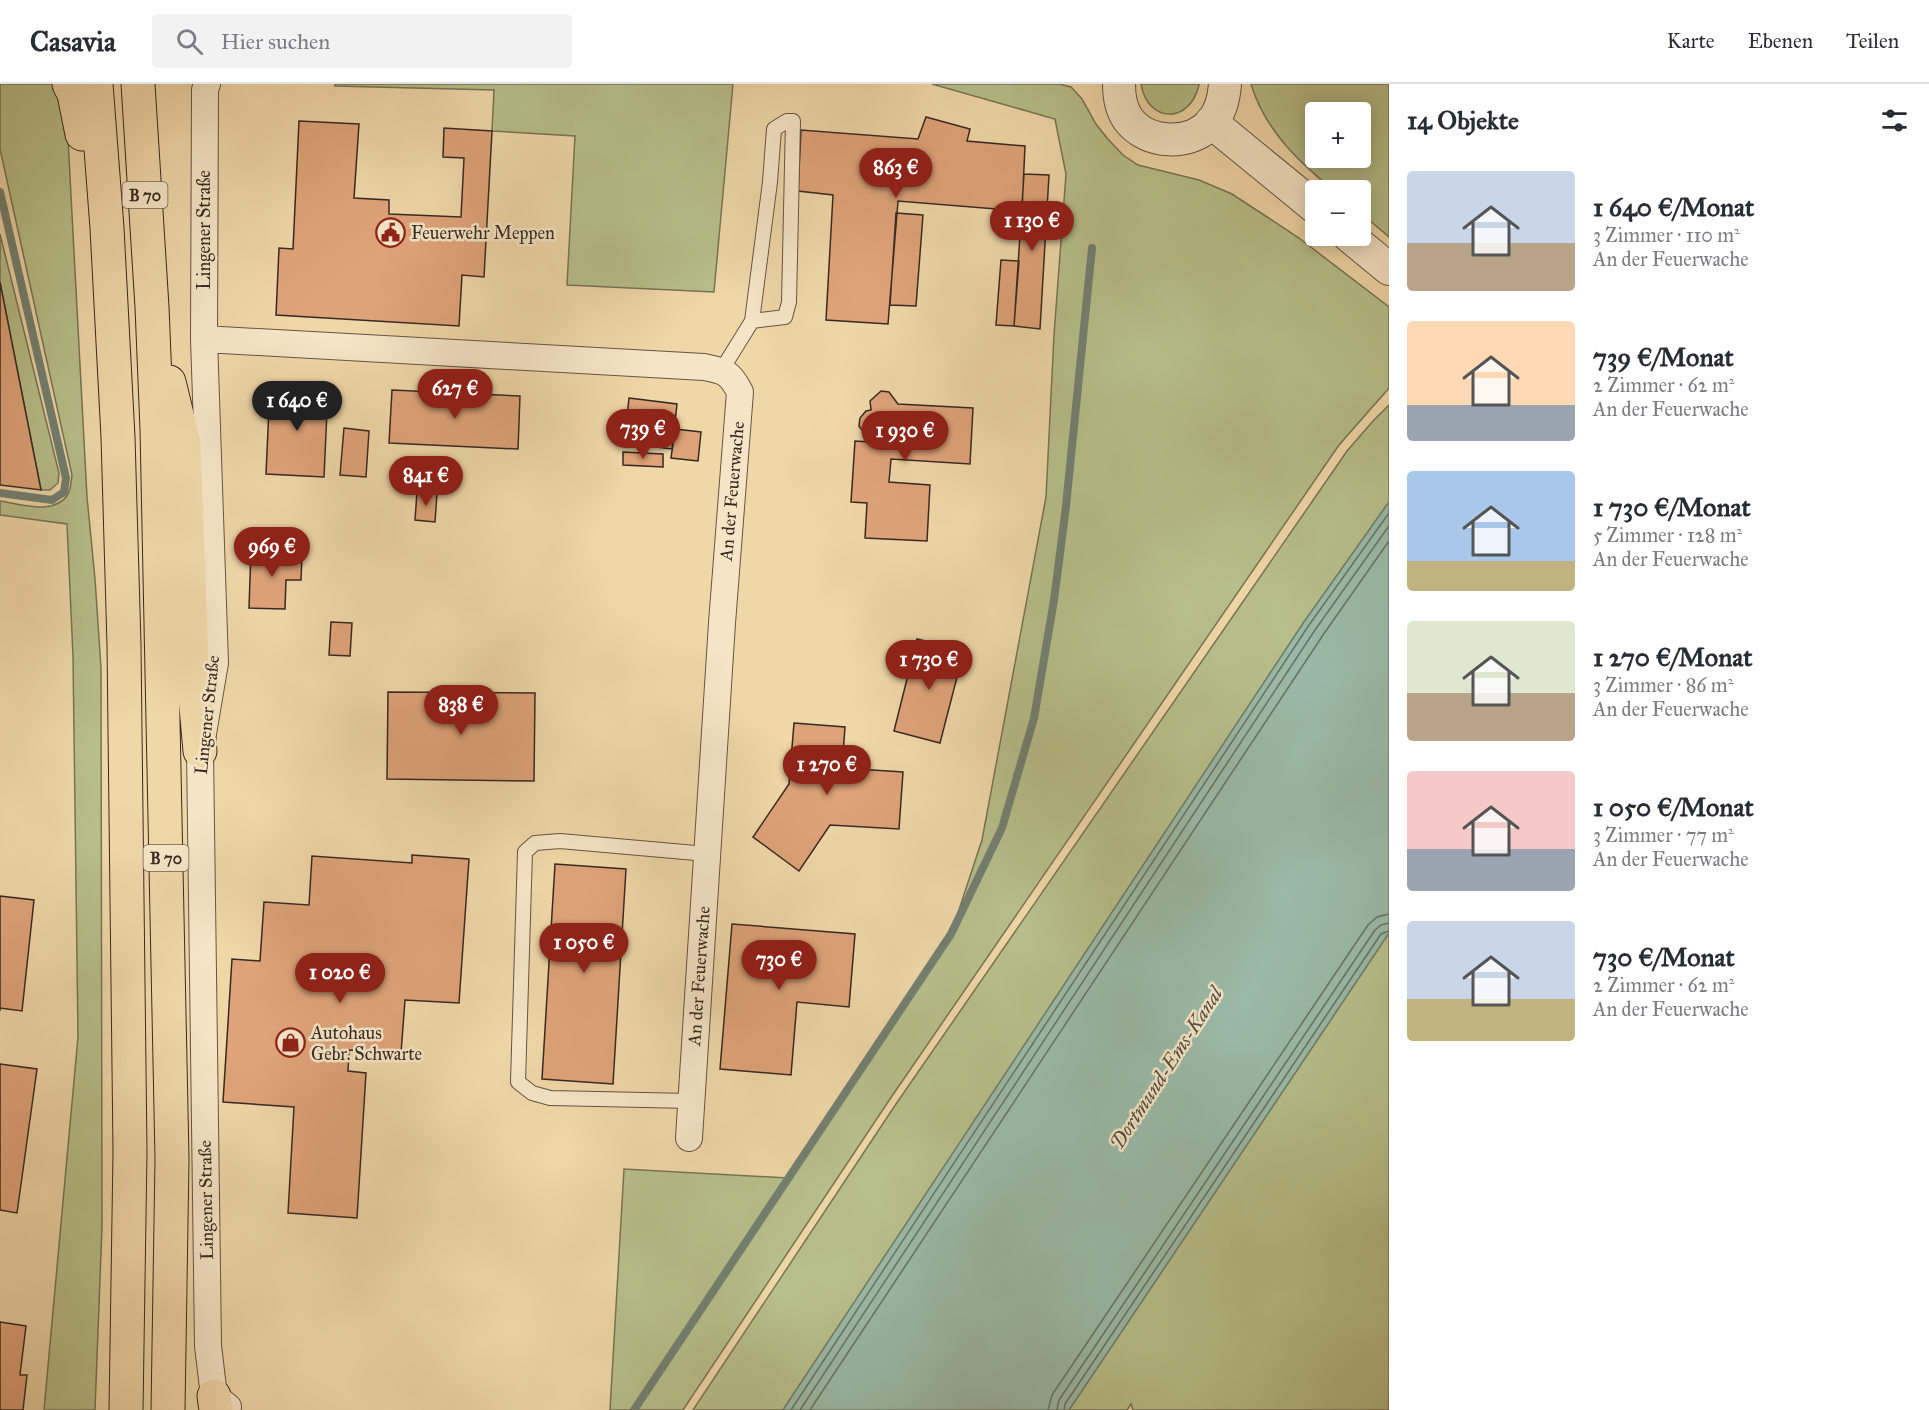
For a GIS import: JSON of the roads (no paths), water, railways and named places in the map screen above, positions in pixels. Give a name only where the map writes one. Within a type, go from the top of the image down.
[{"type":"highway","points":[[69,84],[74,94],[83,143],[106,228]]},
{"type":"highway","name":"B 70","points":[[96,84],[118,437],[124,645],[130,1141],[126,1410]]},
{"type":"highway","name":"B 70","points":[[138,84],[157,429],[172,1159],[168,1410]]},
{"type":"highway","points":[[152,307],[184,444],[192,663],[200,752]]},
{"type":"street","name":"Lingener Straße","points":[[207,84],[205,90],[204,339],[215,663],[200,752],[208,1346],[221,1405]]},
{"type":"street","points":[[1119,84],[1120,101],[1129,120],[1148,135],[1168,140],[1184,138],[1199,132],[1211,122],[1223,101],[1225,84]]},
{"type":"street","points":[[1211,122],[1305,199]]},
{"type":"street","points":[[1360,246],[1389,269]]},
{"type":"street","points":[[204,339],[704,367],[721,370]]},
{"type":"street","name":"An der Feuerwache","points":[[689,1138],[722,623],[740,392],[732,376],[721,370]]},
{"type":"lane","points":[[721,370],[752,321],[770,182],[774,129],[787,121],[793,121],[789,302],[785,317],[752,321]]},
{"type":"lane","points":[[691,1101],[550,1098],[532,1093],[518,1082],[525,852],[535,843],[560,841],[707,854]]},
{"type":"water","name":"Dortmund-Ems-Kanal","points":[[1389,502],[1389,933],[1069,1410],[783,1410],[1304,622]]},
{"type":"waterway","points":[[0,192],[66,478],[64,492],[52,500],[0,493]]},
{"type":"waterway","points":[[634,1410],[951,934],[1002,828],[1034,718],[1054,600],[1066,506],[1092,248]]},
{"type":"place","name":"Feuerwehr Meppen","points":[[390,233]]},
{"type":"place","name":"Autohaus Gebr. Schwarte","points":[[290,1043]]}]
